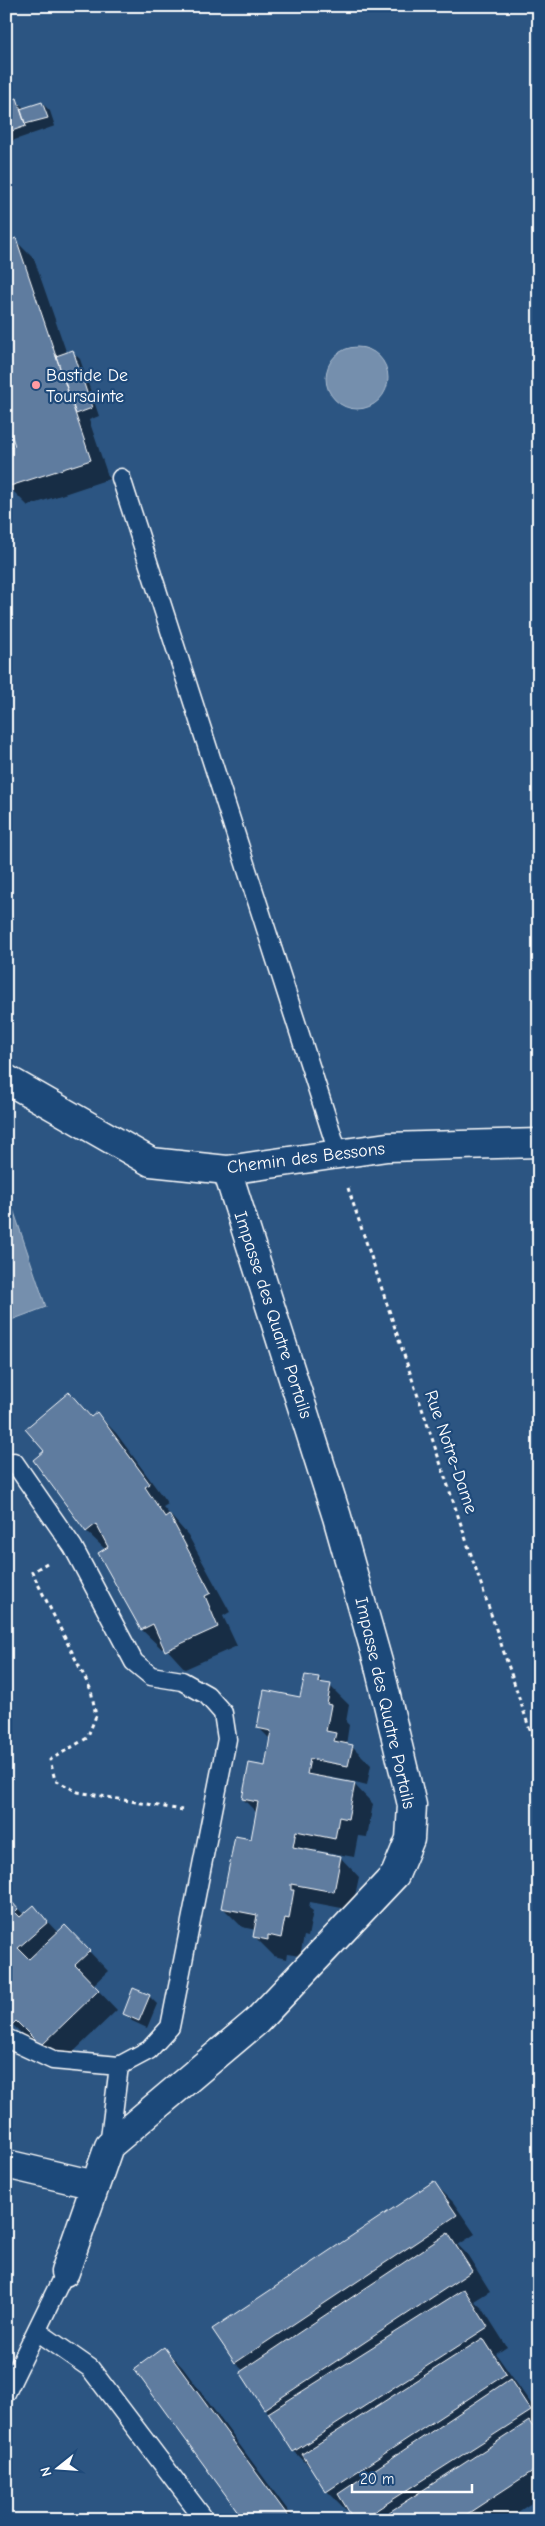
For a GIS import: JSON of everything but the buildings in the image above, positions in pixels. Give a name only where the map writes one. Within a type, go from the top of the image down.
[{"type":"street","name":"Chemin des Bessons","points":[[6,1078],[151,1162],[227,1170],[339,1156],[387,1147],[539,1143]]},
{"type":"street","name":"Impasse des Quatre Portails","points":[[109,2146],[257,2021],[395,1875],[410,1839],[412,1805],[378,1662],[337,1517],[227,1170]]},
{"type":"street","points":[[65,2272],[109,2146]]},
{"type":"street","points":[[6,2164],[95,2185]]},
{"type":"lane","points":[[121,478],[339,1156]]},
{"type":"lane","points":[[6,2038],[53,2060],[118,2066],[149,2050],[170,2028],[227,1739],[223,1713],[207,1695],[182,1682],[151,1676],[134,1662],[73,1547],[14,1462]]},
{"type":"lane","points":[[109,2146],[118,2066]]},
{"type":"lane","points":[[6,2393],[65,2272]]},
{"type":"lane","points":[[36,2331],[90,2368],[206,2520]]},
{"type":"path","name":"Rue Notre-Dame","points":[[339,1156],[355,1213],[539,1757]]},
{"type":"path","points":[[73,1547],[32,1572],[90,1690],[96,1716],[87,1738],[50,1760],[55,1780],[78,1792],[212,1815]]},
{"type":"water","points":[[351,347],[363,347],[379,356],[386,366],[388,378],[386,390],[379,400],[363,409],[351,409],[340,404],[331,395],[326,384],[326,372],[331,361],[340,352]]},
{"type":"water","points":[[6,1197],[10,1200],[46,1307],[6,1322]]},
{"type":"place","name":"Bastide De Toursainte","points":[[36,385]]}]
